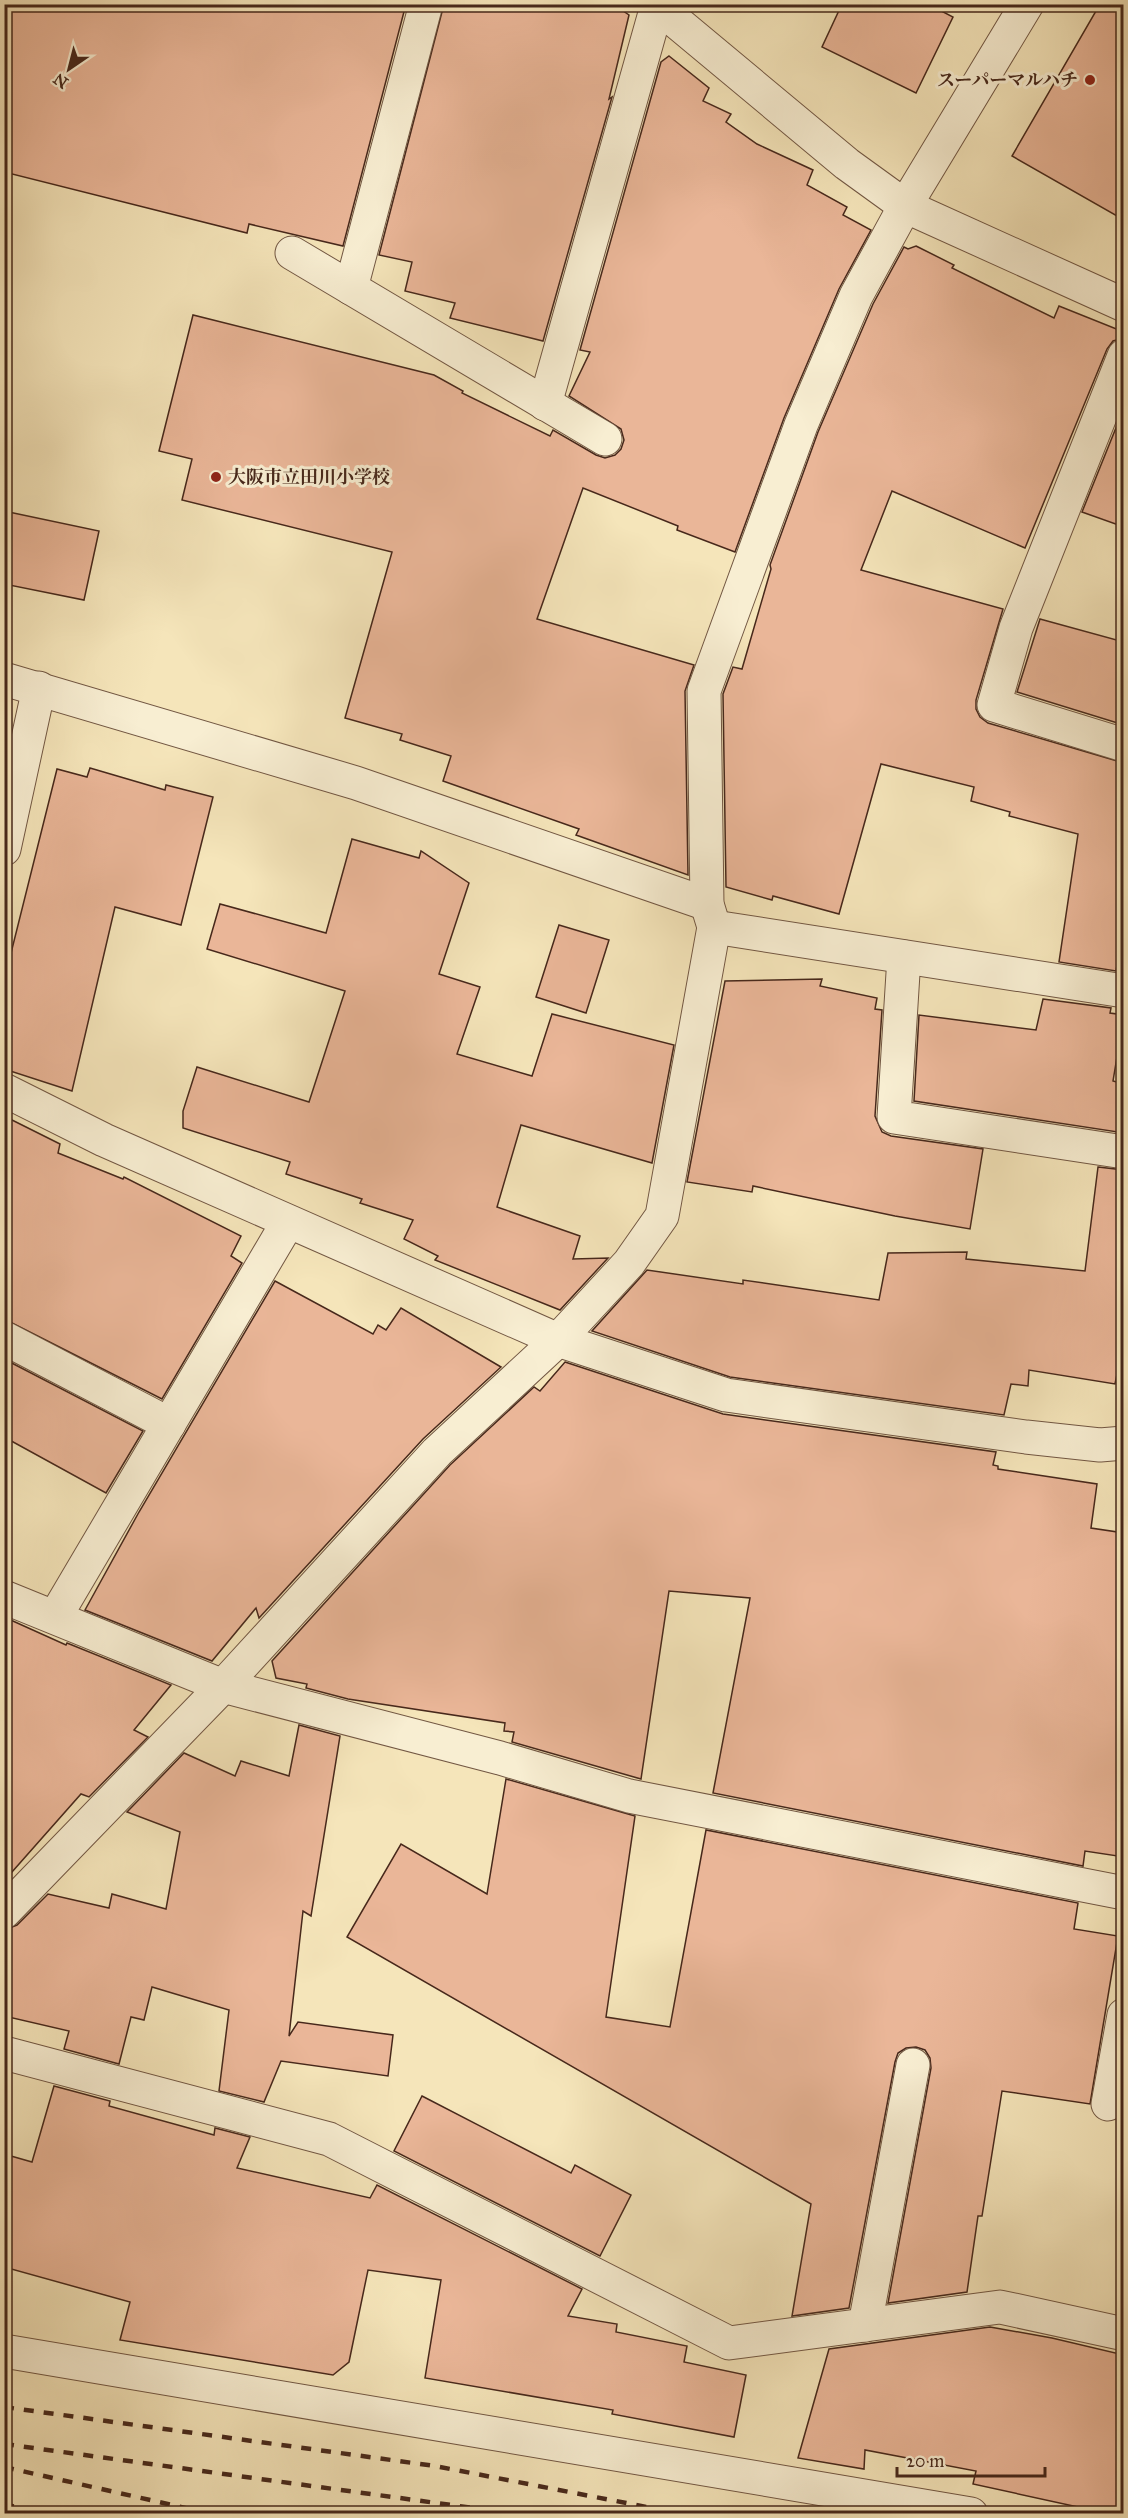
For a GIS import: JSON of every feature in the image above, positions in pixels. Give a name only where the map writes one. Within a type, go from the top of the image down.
[{"type":"street","points":[[351,288],[426,4]]},
{"type":"street","points":[[4,1912],[223,1686],[437,1452],[558,1340],[629,1263],[662,1216],[711,915],[704,691],[801,425],[856,296],[905,206],[1027,4]]},
{"type":"street","points":[[545,404],[656,5],[847,164],[905,206],[1124,305]]},
{"type":"street","points":[[292,253],[605,439]]},
{"type":"street","points":[[1124,356],[1016,628],[994,705],[1124,745]]},
{"type":"street","points":[[4,679],[39,687],[356,783],[711,915],[904,957],[1124,991]]},
{"type":"street","points":[[4,849],[39,687]]},
{"type":"street","points":[[904,957],[894,1117],[1124,1152]]},
{"type":"street","points":[[4,1090],[104,1140],[558,1340],[726,1395],[1026,1437],[1100,1445],[1124,1443]]},
{"type":"street","points":[[55,1617],[288,1222]]},
{"type":"street","points":[[4,1338],[169,1424]]},
{"type":"street","points":[[4,1597],[223,1686],[500,1758],[629,1796],[1124,1893]]},
{"type":"street","points":[[1108,2104],[1124,2015]]},
{"type":"street","points":[[4,2053],[329,2139],[729,2343],[1000,2307],[1124,2334]]},
{"type":"street","points":[[865,2325],[913,2065]]},
{"type":"street","points":[[4,2351],[971,2514]]},
{"type":"building","points":[[4,4],[406,4],[343,246],[249,224],[247,233],[4,172]]},
{"type":"building","points":[[444,4],[613,4],[629,15],[609,99],[612,97],[543,341],[450,318],[455,303],[405,291],[412,262],[379,255]]},
{"type":"building","points":[[842,4],[928,4],[953,17],[916,93],[822,47]]},
{"type":"building","name":"スーパーマルハチ","points":[[1100,4],[1124,4],[1124,220],[1012,156]]},
{"type":"building","points":[[669,56],[709,88],[703,101],[731,114],[726,122],[757,144],[813,170],[807,185],[847,207],[843,215],[871,230],[839,289],[784,418],[735,552],[677,530],[678,526],[583,488],[537,619],[694,665],[685,691],[688,875],[576,835],[579,829],[443,781],[451,756],[400,740],[402,734],[345,718],[392,552],[182,500],[192,459],[159,451],[193,315],[434,375],[463,391],[462,393],[550,436],[553,430],[596,455],[605,458],[615,455],[621,449],[624,440],[621,429],[569,396],[590,352],[580,350],[661,62]]},
{"type":"building","points":[[916,246],[954,265],[952,268],[1054,318],[1059,306],[1124,332],[1124,338],[1113,341],[1107,349],[1025,548],[892,491],[861,570],[1003,609],[976,700],[976,709],[980,717],[988,723],[1124,763],[1124,921],[1116,971],[1059,962],[1078,834],[1009,816],[1010,812],[971,801],[974,787],[881,764],[839,914],[773,896],[772,900],[726,887],[723,694],[733,667],[742,669],[771,569],[770,565],[818,432],[873,304],[904,247],[908,249]]},
{"type":"building","points":[[1124,408],[1124,527],[1082,512]]},
{"type":"building","points":[[4,511],[99,531],[84,600],[4,584]]},
{"type":"building","points":[[1040,619],[1124,642],[1124,725],[1017,692]]},
{"type":"building","points":[[90,768],[165,790],[166,785],[213,797],[181,925],[115,907],[72,1091],[4,1069],[4,981],[57,769],[87,777]]},
{"type":"building","points":[[352,839],[419,858],[421,851],[469,883],[439,974],[480,987],[457,1054],[532,1076],[552,1014],[674,1045],[652,1163],[521,1125],[497,1207],[580,1236],[573,1259],[608,1258],[560,1310],[435,1260],[438,1256],[404,1239],[413,1220],[360,1203],[362,1199],[286,1174],[290,1162],[183,1128],[183,1111],[197,1067],[309,1102],[345,991],[207,949],[220,904],[326,933]]},
{"type":"building","points":[[559,925],[609,940],[586,1013],[536,997]]},
{"type":"building","points":[[822,979],[820,986],[877,998],[875,1009],[882,1010],[875,1116],[882,1132],[891,1136],[983,1149],[970,1229],[895,1216],[753,1186],[752,1192],[687,1182],[725,981]]},
{"type":"building","points":[[1043,999],[1111,1008],[1110,1013],[1124,1015],[1113,1081],[1124,1084],[1124,1133],[914,1101],[919,1015],[1036,1030]]},
{"type":"building","points":[[4,1116],[60,1144],[58,1153],[123,1179],[124,1177],[241,1236],[231,1256],[242,1263],[162,1399],[4,1319]]},
{"type":"building","points":[[1098,1167],[1124,1170],[1124,1370],[1118,1369],[1115,1384],[1029,1370],[1028,1386],[1011,1384],[1004,1415],[730,1377],[592,1331],[647,1270],[743,1284],[743,1280],[879,1300],[888,1253],[967,1252],[966,1259],[1085,1271]]},
{"type":"building","points":[[275,1281],[373,1334],[378,1325],[386,1330],[401,1308],[501,1367],[423,1439],[259,1618],[256,1608],[212,1661],[85,1610],[139,1512]]},
{"type":"building","points":[[4,1359],[143,1431],[106,1493],[4,1437]]},
{"type":"building","points":[[565,1362],[723,1414],[996,1452],[993,1465],[998,1466],[998,1469],[1097,1484],[1091,1528],[1124,1533],[1124,1857],[1085,1851],[1083,1866],[713,1793],[750,1598],[669,1591],[641,1779],[512,1742],[514,1732],[504,1731],[505,1723],[348,1699],[306,1688],[307,1684],[276,1678],[272,1661],[450,1465],[534,1387],[540,1391]]},
{"type":"building","points":[[4,1617],[66,1645],[67,1643],[171,1685],[134,1730],[148,1737],[89,1797],[81,1794],[4,1881]]},
{"type":"building","points":[[299,1725],[340,1736],[311,1916],[303,1911],[289,2036],[298,2022],[393,2035],[388,2076],[281,2061],[264,2102],[219,2091],[229,2010],[152,1987],[144,2020],[131,2017],[119,2064],[64,2049],[69,2031],[4,2016],[4,1930],[17,1925],[48,1894],[109,1908],[112,1894],[166,1909],[180,1832],[127,1812],[184,1753],[235,1776],[241,1761],[289,1776]]},
{"type":"building","points":[[506,1779],[635,1816],[606,2017],[670,2027],[706,1830],[1078,1903],[1074,1929],[1118,1936],[1090,2104],[1002,2091],[982,2216],[978,2216],[967,2292],[888,2303],[931,2068],[930,2058],[925,2050],[916,2047],[906,2048],[898,2053],[895,2062],[849,2308],[792,2316],[811,2204],[347,1937],[401,1844],[487,1894]]},
{"type":"building","points":[[54,2086],[110,2101],[109,2106],[214,2135],[215,2128],[250,2137],[237,2168],[370,2198],[377,2185],[582,2289],[568,2316],[617,2324],[616,2332],[687,2346],[684,2362],[746,2375],[734,2437],[612,2414],[613,2410],[425,2378],[441,2280],[368,2270],[349,2362],[333,2375],[120,2340],[130,2302],[4,2267],[4,2154],[32,2162]]},
{"type":"building","points":[[422,2096],[571,2173],[575,2165],[631,2195],[600,2256],[394,2151]]},
{"type":"building","points":[[990,2327],[1052,2338],[1124,2355],[1124,2514],[1110,2514],[973,2484],[976,2471],[865,2450],[864,2469],[798,2458],[829,2349]]},
{"type":"railway","points":[[4,2407],[435,2466],[683,2514]]},
{"type":"railway","points":[[4,2444],[517,2514]]},
{"type":"railway","points":[[4,2467],[212,2514]]},
{"type":"railway","points":[[4,2504],[42,2514]]},
{"type":"place","name":"スーパーマルハチ","points":[[1090,80]]},
{"type":"place","name":"大阪市立田川小学校","points":[[216,477]]}]
